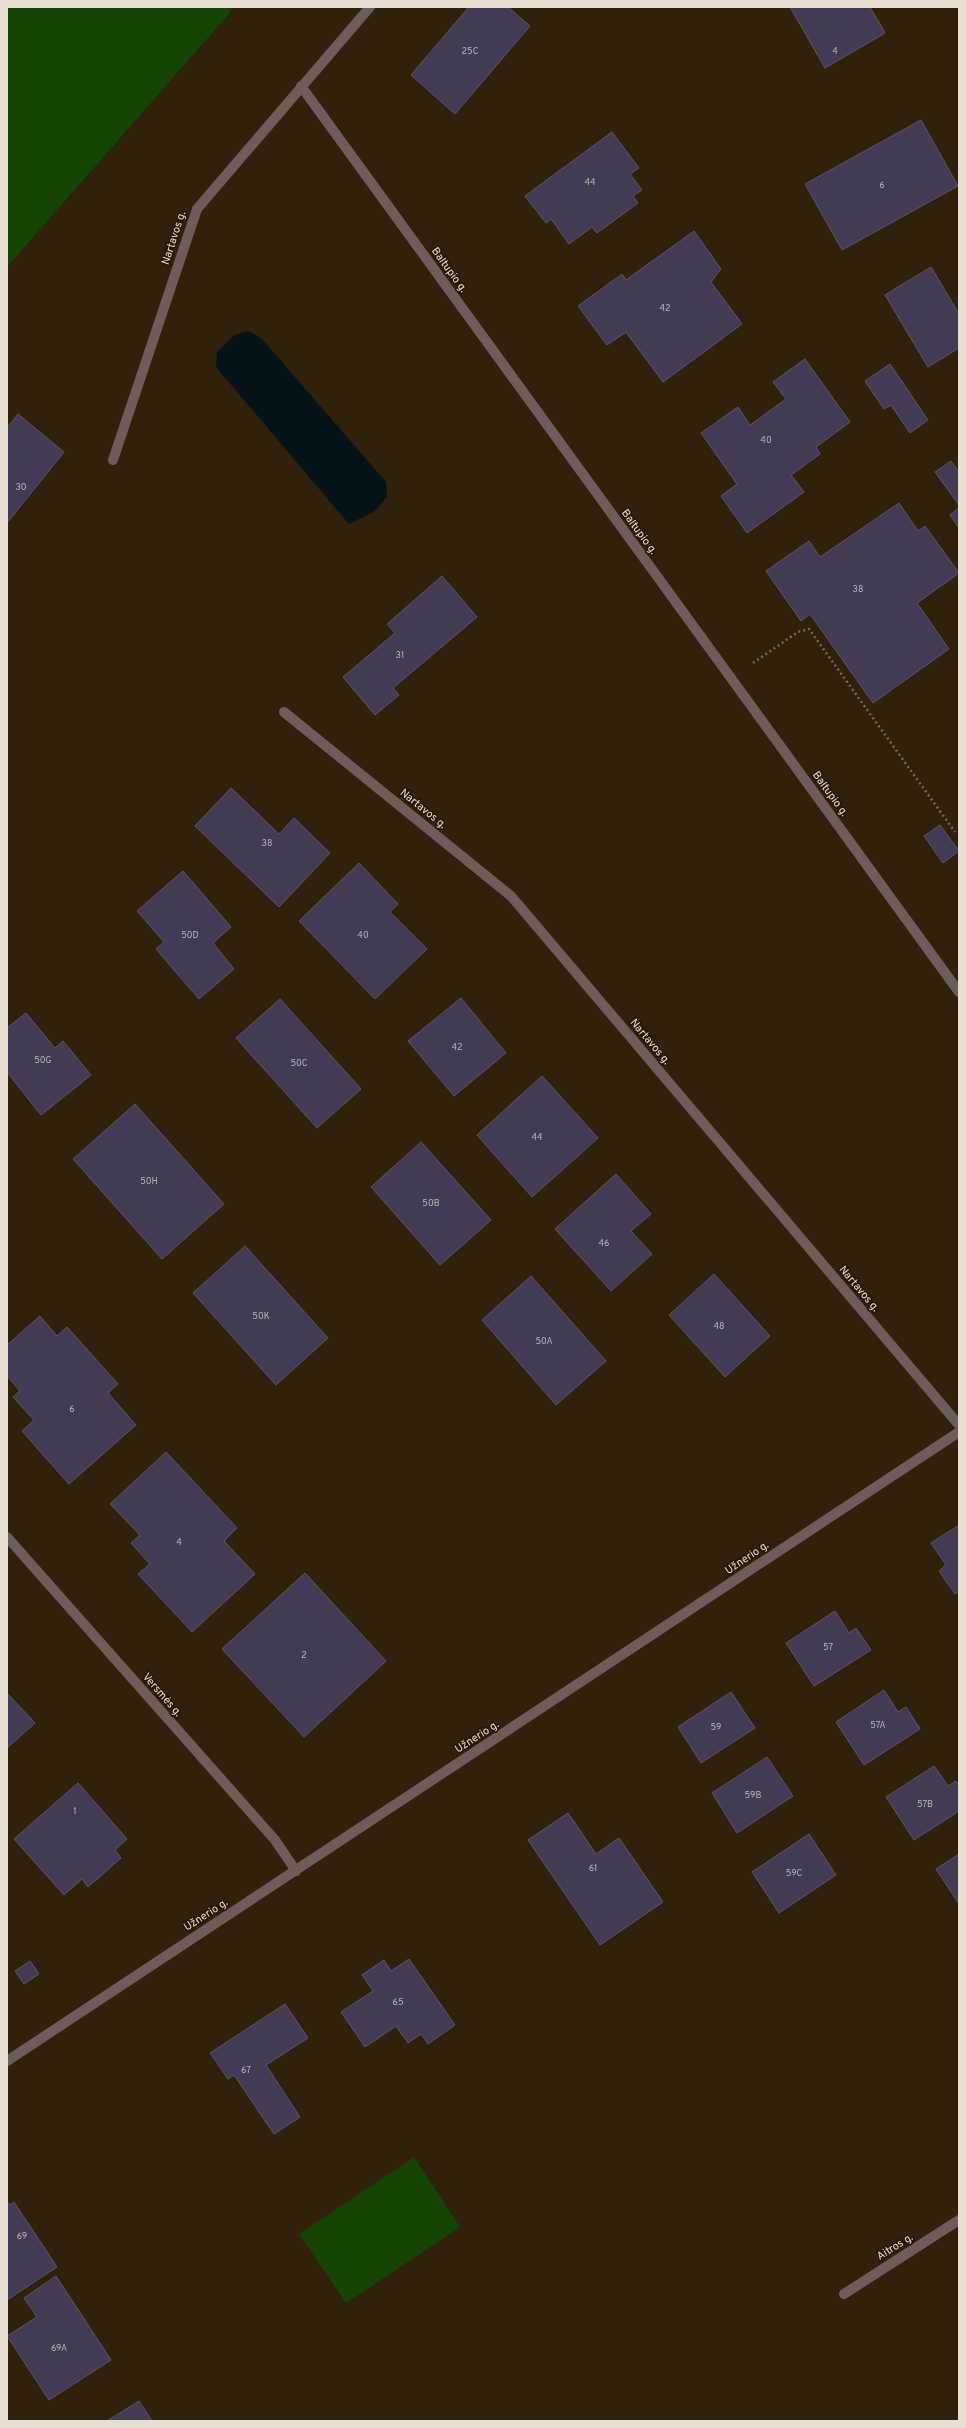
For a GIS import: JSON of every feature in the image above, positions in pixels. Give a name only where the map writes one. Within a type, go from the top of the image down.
[{"type":"street","name":"Nartavos g.","points":[[113,460],[197,209],[370,7]]},
{"type":"street","name":"Baltupio g.","points":[[301,86],[959,992]]},
{"type":"street","name":"Nartavos g.","points":[[284,712],[510,896],[959,1425]]},
{"type":"street","name":"Užnerio g.","points":[[7,2061],[959,1432]]},
{"type":"street","name":"Versmės g.","points":[[7,1537],[274,1840],[296,1871]]},
{"type":"street","name":"Aitros g.","points":[[844,2294],[959,2220]]},
{"type":"path","points":[[731,678],[798,632],[809,629],[955,832]]},
{"type":"green space","points":[[7,7],[233,7],[228,15],[7,267]]},
{"type":"green space","points":[[414,2157],[460,2227],[346,2303],[299,2234]]},
{"type":"shaded area","points":[[249,331],[262,339],[386,482],[387,497],[375,511],[349,524],[216,367],[217,352],[234,335]]},
{"type":"building","points":[[469,7],[508,7],[530,26],[455,114],[411,75]]},
{"type":"building","points":[[790,7],[870,7],[885,33],[825,68]]},
{"type":"building","points":[[921,120],[958,186],[842,250],[805,184]]},
{"type":"building","points":[[612,132],[639,168],[630,174],[642,190],[633,196],[638,203],[597,233],[592,227],[569,244],[551,219],[546,223],[525,196]]},
{"type":"building","points":[[694,231],[721,269],[711,282],[742,324],[663,382],[626,332],[607,345],[578,306],[622,274],[626,280]]},
{"type":"building","points":[[931,267],[959,314],[959,348],[928,367],[885,295]]},
{"type":"building","points":[[805,359],[850,422],[816,447],[820,454],[791,475],[804,492],[747,533],[721,496],[737,484],[701,433],[738,407],[750,425],[786,399],[773,382]]},
{"type":"building","points":[[890,364],[928,420],[910,433],[891,405],[884,409],[865,381]]},
{"type":"building","points":[[18,414],[64,452],[7,523],[7,428]]},
{"type":"building","points":[[951,461],[959,472],[959,505],[935,472]]},
{"type":"building","points":[[899,503],[918,531],[925,526],[959,573],[917,603],[949,649],[873,703],[810,614],[801,621],[766,571],[809,541],[820,557]]},
{"type":"building","points":[[959,508],[959,528],[950,515]]},
{"type":"building","points":[[442,576],[477,617],[393,688],[399,695],[375,715],[343,677],[395,633],[387,624]]},
{"type":"building","points":[[231,788],[279,834],[294,818],[330,853],[279,907],[195,826]]},
{"type":"building","points":[[940,825],[959,851],[943,863],[924,836]]},
{"type":"building","points":[[359,863],[398,904],[390,912],[427,949],[375,999],[299,921]]},
{"type":"building","points":[[183,871],[231,927],[213,943],[234,969],[199,999],[156,949],[164,942],[137,911]]},
{"type":"building","points":[[461,998],[506,1053],[454,1096],[408,1041]]},
{"type":"building","points":[[280,999],[361,1089],[317,1128],[236,1038]]},
{"type":"building","points":[[26,1013],[55,1048],[63,1041],[91,1075],[41,1115],[7,1072],[7,1028]]},
{"type":"building","points":[[542,1076],[598,1138],[532,1197],[477,1135]]},
{"type":"building","points":[[135,1104],[224,1204],[162,1259],[73,1159]]},
{"type":"building","points":[[421,1142],[491,1220],[440,1265],[371,1187]]},
{"type":"building","points":[[616,1174],[651,1214],[631,1231],[652,1254],[611,1291],[555,1229]]},
{"type":"building","points":[[245,1246],[328,1338],[276,1385],[193,1293]]},
{"type":"building","points":[[714,1274],[770,1336],[725,1377],[669,1315]]},
{"type":"building","points":[[531,1276],[606,1361],[556,1405],[482,1320]]},
{"type":"building","points":[[40,1316],[57,1336],[67,1327],[118,1384],[108,1393],[136,1425],[69,1484],[22,1431],[34,1420],[13,1397],[20,1391],[7,1376],[7,1345]]},
{"type":"building","points":[[166,1452],[237,1528],[224,1541],[255,1574],[192,1632],[138,1574],[150,1564],[131,1543],[140,1535],[110,1504]]},
{"type":"building","points":[[959,1525],[959,1591],[955,1594],[939,1571],[946,1565],[931,1543]]},
{"type":"building","points":[[305,1573],[386,1661],[304,1737],[222,1649]]},
{"type":"building","points":[[835,1611],[849,1633],[856,1628],[871,1650],[814,1686],[786,1643]]},
{"type":"building","points":[[884,1690],[898,1712],[906,1707],[920,1729],[864,1765],[836,1722]]},
{"type":"building","points":[[731,1692],[755,1728],[701,1763],[678,1727]]},
{"type":"building","points":[[7,1693],[35,1723],[7,1748]]},
{"type":"building","points":[[767,1757],[793,1796],[737,1833],[712,1793]]},
{"type":"building","points":[[934,1766],[948,1786],[956,1781],[959,1785],[959,1811],[914,1840],[886,1797]]},
{"type":"building","points":[[78,1783],[127,1839],[115,1850],[121,1858],[88,1887],[82,1879],[64,1895],[14,1839]]},
{"type":"building","points":[[568,1813],[596,1854],[619,1838],[663,1902],[600,1945],[528,1840]]},
{"type":"building","points":[[809,1834],[836,1875],[779,1913],[752,1872]]},
{"type":"building","points":[[959,1854],[959,1904],[936,1869]]},
{"type":"building","points":[[409,1959],[455,2025],[428,2044],[421,2034],[408,2043],[396,2026],[365,2047],[341,2012],[373,1991],[362,1975],[384,1960],[391,1971]]},
{"type":"building","points":[[30,1961],[39,1974],[24,1984],[15,1971]]},
{"type":"building","points":[[285,2004],[308,2038],[266,2065],[300,2117],[274,2134],[234,2075],[228,2079],[210,2053]]},
{"type":"building","points":[[7,2201],[10,2205],[14,2202],[57,2267],[7,2300]]},
{"type":"building","points":[[56,2276],[111,2360],[49,2400],[7,2336],[37,2317],[24,2298]]},
{"type":"building","points":[[139,2401],[152,2421],[107,2421]]}]
